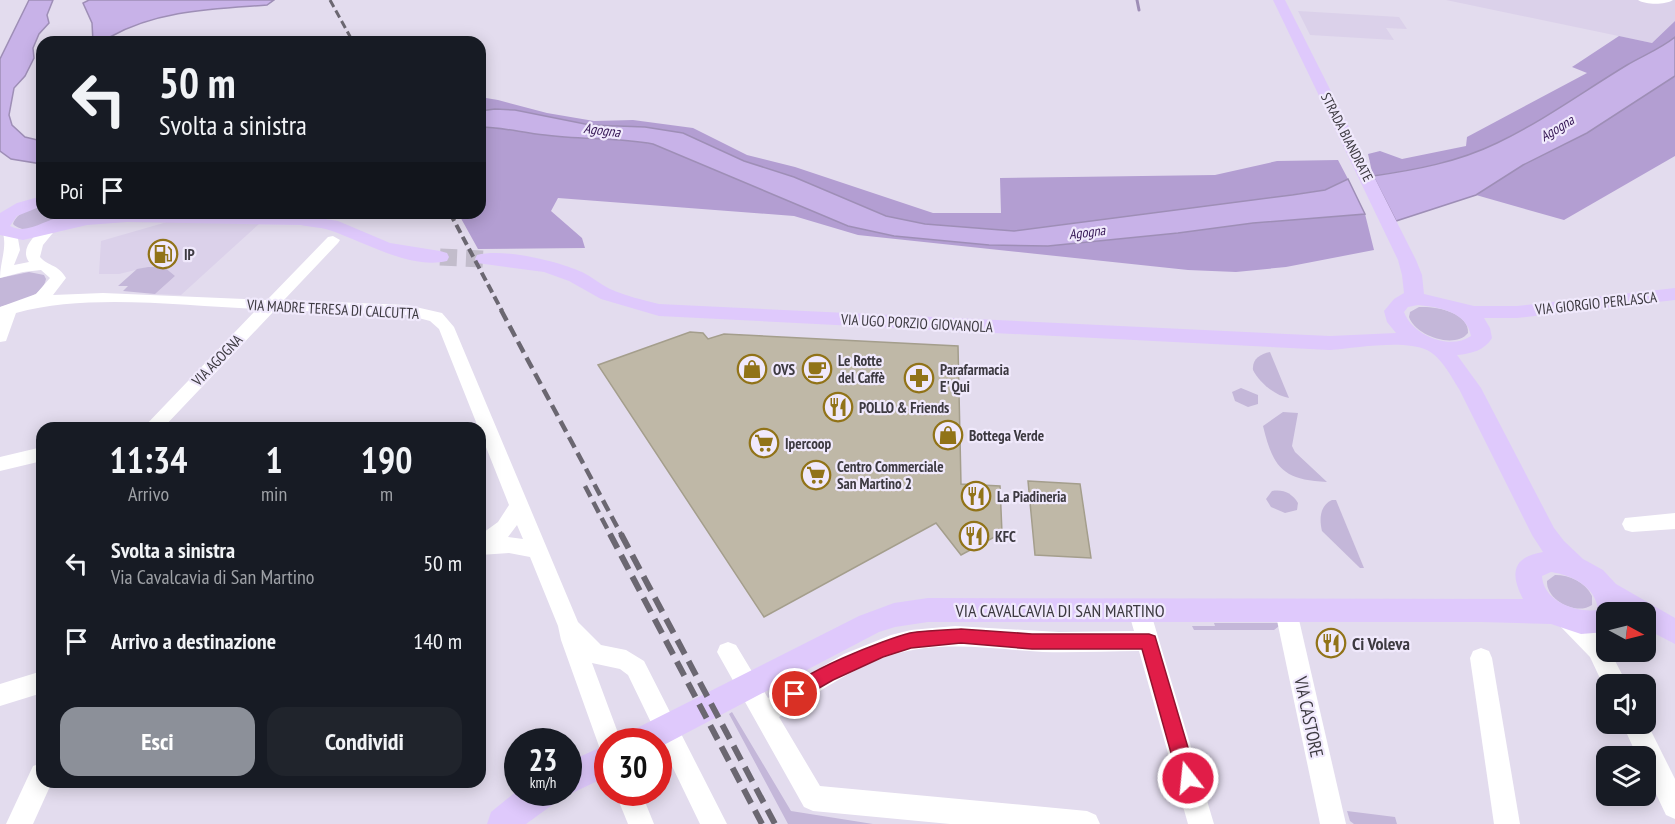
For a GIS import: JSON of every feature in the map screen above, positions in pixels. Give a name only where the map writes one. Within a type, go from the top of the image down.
[{"type":"main road","name":"STRADA BIANDRATE","points":[[1279,0],[1393,228],[1413,275],[1451,306],[1474,320],[1475,339]]},
{"type":"main road","points":[[34,203],[6,216],[3,221],[31,233],[100,219]]},
{"type":"main road","points":[[50,228],[65,219]]},
{"type":"main road","points":[[243,219],[301,220],[332,225],[384,247],[407,253],[440,257]]},
{"type":"main road","name":"VIA UGO PORZIO GIOVANOLA","points":[[484,259],[514,260],[542,266],[573,276],[599,291],[627,302],[659,310],[1330,343],[1408,339],[1448,348],[1475,339]]},
{"type":"main road","points":[[1408,300],[1414,294],[1413,275]]},
{"type":"main road","name":"VIA GIORGIO PERLASCA","points":[[1408,300],[1430,300],[1474,312],[1517,312],[1675,294]]},
{"type":"main road","name":"VIA UGO PORZIO GIOVANOLA","points":[[1359,340],[1383,332],[1395,317],[1396,307],[1408,300]]},
{"type":"main road","name":"VIA GIORGIO PERLASCA","points":[[1475,339],[1496,319],[1517,312]]},
{"type":"main road","points":[[1395,317],[1405,331],[1431,344],[1455,365],[1470,388],[1527,503],[1550,542],[1574,567]]},
{"type":"main road","points":[[1470,388],[1471,380],[1466,354],[1475,339]]},
{"type":"main road","points":[[1527,503],[1530,572],[1535,596],[1561,615]]},
{"type":"main road","points":[[1530,572],[1551,561],[1574,567],[1594,578],[1603,602]]},
{"type":"main road","name":"VIA CAVALCAVIA DI SAN MARTINO","points":[[1481,610],[1515,591],[1530,572]]},
{"type":"main road","name":"VIA CAVALCAVIA DI SAN MARTINO","points":[[667,728],[868,624],[894,615],[928,610],[1481,610],[1561,615],[1579,622],[1596,616]]},
{"type":"main road","points":[[1656,621],[1675,633]]},
{"type":"main road","points":[[1656,630],[1675,633]]},
{"type":"main road","points":[[503,824],[522,806]]},
{"type":"street","points":[[1644,0],[1668,0]]},
{"type":"street","points":[[0,273],[7,266],[14,249],[3,221]]},
{"type":"street","points":[[40,266],[33,257],[33,250],[50,228]]},
{"type":"street","name":"VIA AGOGNA","points":[[158,422],[333,240]]},
{"type":"street","points":[[0,273],[40,266],[57,272],[58,278],[48,292],[11,309],[0,336]]},
{"type":"street","name":"VIA MADRE TERESA DI CALCUTTA","points":[[56,282],[103,298]]},
{"type":"street","name":"VIA MADRE TERESA DI CALCUTTA","points":[[11,309],[47,300],[103,298],[407,310],[436,317],[446,327],[485,422]]},
{"type":"street","name":"VIA MADRE TERESA DI CALCUTTA","points":[[486,423],[534,540]]},
{"type":"street","points":[[0,464],[36,455]]},
{"type":"street","points":[[486,542],[505,528],[520,505]]},
{"type":"street","points":[[1632,525],[1675,520]]},
{"type":"street","points":[[486,546],[509,545],[534,540],[569,626],[604,728]]},
{"type":"street","points":[[1139,610],[1201,824]]},
{"type":"street","name":"VIA CASTORE","points":[[1286,610],[1332,824]]},
{"type":"street","points":[[1561,615],[1596,648]]},
{"type":"street","points":[[569,626],[595,654],[626,660],[636,668],[714,824]]},
{"type":"street","name":"VIA CAVALCAVIA DI SAN MARTINO","points":[[764,714],[827,675],[879,651],[911,640],[961,636],[1032,642],[1149,641]]},
{"type":"street","points":[[728,652],[813,798],[1087,824]]},
{"type":"street","points":[[1480,658],[1507,824]]},
{"type":"street","points":[[587,684],[590,676],[598,669],[623,664],[636,668]]},
{"type":"street","points":[[0,695],[36,684]]},
{"type":"street","points":[[1639,734],[1675,806]]},
{"type":"street","points":[[19,824],[37,788]]},
{"type":"street","points":[[633,806],[640,824]]},
{"type":"shaded area","points":[[1446,0],[1675,0],[1675,21],[1652,43]]},
{"type":"shaded area","points":[[1298,11],[1399,17],[1407,29],[1386,28],[1394,40],[1310,35]]},
{"type":"shaded area","points":[[1675,21],[1675,37],[1669,42],[1514,134],[1482,150],[1452,160],[1373,176],[1368,154],[1380,151],[1402,159],[1466,146],[1467,137],[1587,73],[1572,67],[1619,36],[1652,43]]},
{"type":"shaded area","points":[[1675,76],[1675,156],[1564,220],[1476,195],[1523,165],[1587,133]]},
{"type":"shaded area","points":[[486,98],[547,113],[594,121],[633,120],[693,128],[747,155],[795,167],[933,213],[1001,213],[1000,178],[1215,175],[1277,161],[1338,160],[1348,179],[1325,190],[1174,212],[1014,231],[925,224],[886,216],[794,177],[744,161],[683,133],[645,127],[590,125],[515,110],[486,110]]},
{"type":"shaded area","points":[[486,127],[558,137],[626,140],[653,144],[848,226],[894,236],[989,245],[1048,246],[1253,223],[1365,214],[1374,250],[1286,267],[1236,272],[1188,270],[858,235],[794,216],[558,198],[551,211],[582,238],[585,248],[478,249],[461,219],[486,219]]},
{"type":"shaded area","points":[[36,207],[36,219],[61,219],[42,228],[34,229],[19,228],[13,224],[21,214]]},
{"type":"shaded area","name":"IP","points":[[167,222],[260,223],[181,295],[155,294],[175,276],[148,267],[119,274],[99,274],[101,241]]},
{"type":"shaded area","points":[[164,267],[175,276],[155,294],[123,291],[128,286],[118,286],[137,269]]},
{"type":"shaded area","points":[[29,272],[44,275],[46,279],[44,285],[28,298],[0,307],[0,278]]},
{"type":"shaded area","points":[[1419,307],[1442,309],[1457,315],[1467,326],[1468,333],[1454,340],[1435,338],[1427,334],[1413,324],[1409,317],[1410,312]]},
{"type":"shaded area","points":[[1270,352],[1289,398],[1268,388],[1253,370],[1257,358]]},
{"type":"shaded area","points":[[1241,388],[1258,395],[1258,404],[1248,407],[1235,401],[1232,392]]},
{"type":"shaded area","points":[[1283,412],[1298,413],[1292,446],[1295,452],[1327,482],[1299,478],[1282,469],[1276,461],[1263,426]]},
{"type":"shaded area","points":[[1272,491],[1283,491],[1290,494],[1298,503],[1297,510],[1285,513],[1271,507],[1266,499]]},
{"type":"shaded area","points":[[1336,500],[1364,568],[1360,568],[1322,531],[1321,513],[1325,505]]},
{"type":"shaded area","points":[[1555,575],[1566,576],[1581,583],[1592,596],[1592,605],[1578,609],[1557,600],[1551,594],[1547,581]]},
{"type":"shaded area","points":[[1214,623],[1283,623],[1274,630],[1194,630],[1192,626],[1215,626]]},
{"type":"shaded area","points":[[732,712],[791,811],[873,824],[788,824],[729,714]]},
{"type":"shaded area","points":[[1347,811],[1395,817],[1397,824],[1354,824],[1350,821]]},
{"type":"water","points":[[29,0],[53,0],[47,15],[49,23],[36,36],[33,48],[34,58],[25,76],[14,88],[9,115],[12,125],[25,137],[36,140],[36,163],[11,159],[0,151],[0,59]]},
{"type":"water","points":[[89,0],[274,0],[267,5],[167,16],[147,21],[112,36],[93,36],[92,23],[83,3]]},
{"type":"water","name":"Agogna","points":[[1675,37],[1675,76],[1587,133],[1523,165],[1476,195],[1396,221],[1373,176],[1436,164],[1482,150],[1547,116]]},
{"type":"water","name":"Agogna","points":[[486,110],[515,110],[590,125],[645,127],[683,133],[744,161],[794,177],[886,216],[925,224],[1014,231],[1325,190],[1348,179],[1365,214],[1253,223],[1048,246],[989,245],[894,236],[848,226],[653,144],[626,140],[558,137],[486,127]]},
{"type":"building","name":"Centro Commerciale San Martino 2","points":[[690,332],[703,333],[708,339],[724,334],[958,346],[961,484],[1000,486],[1002,533],[961,555],[936,523],[764,617],[598,365]]},
{"type":"building","points":[[1028,481],[1080,484],[1091,558],[1035,555]]},
{"type":"waterway","points":[[1137,0],[1139,10]]},
{"type":"tunnel","points":[[440,257],[484,259]]},
{"type":"railway","points":[[330,0],[350,36]]},
{"type":"railway","points":[[453,219],[502,311]]},
{"type":"railway","points":[[501,310],[622,536]]},
{"type":"railway","points":[[585,486],[611,536]]},
{"type":"railway","points":[[610,534],[762,824]]},
{"type":"railway","points":[[621,534],[775,824]]},
{"type":"place","name":"IP","points":[[163,254]]},
{"type":"place","name":"OVS","points":[[752,369]]},
{"type":"place","name":"Le Rotte del Caffè","points":[[817,369]]},
{"type":"place","name":"Parafarmacia E' Qui","points":[[919,378]]},
{"type":"place","name":"POLLO & Friends","points":[[838,407]]},
{"type":"place","name":"Bottega Verde","points":[[948,435]]},
{"type":"place","name":"Ipercoop","points":[[764,443]]},
{"type":"place","name":"Centro Commerciale San Martino 2","points":[[816,475]]},
{"type":"place","name":"La Piadineria","points":[[976,496]]},
{"type":"place","name":"KFC","points":[[974,536]]},
{"type":"place","name":"Ci Voleva","points":[[1331,643]]},
{"type":"route","points":[[795,694],[827,675],[879,651],[911,640],[961,636],[1032,642],[1149,641],[1188,778]]}]
